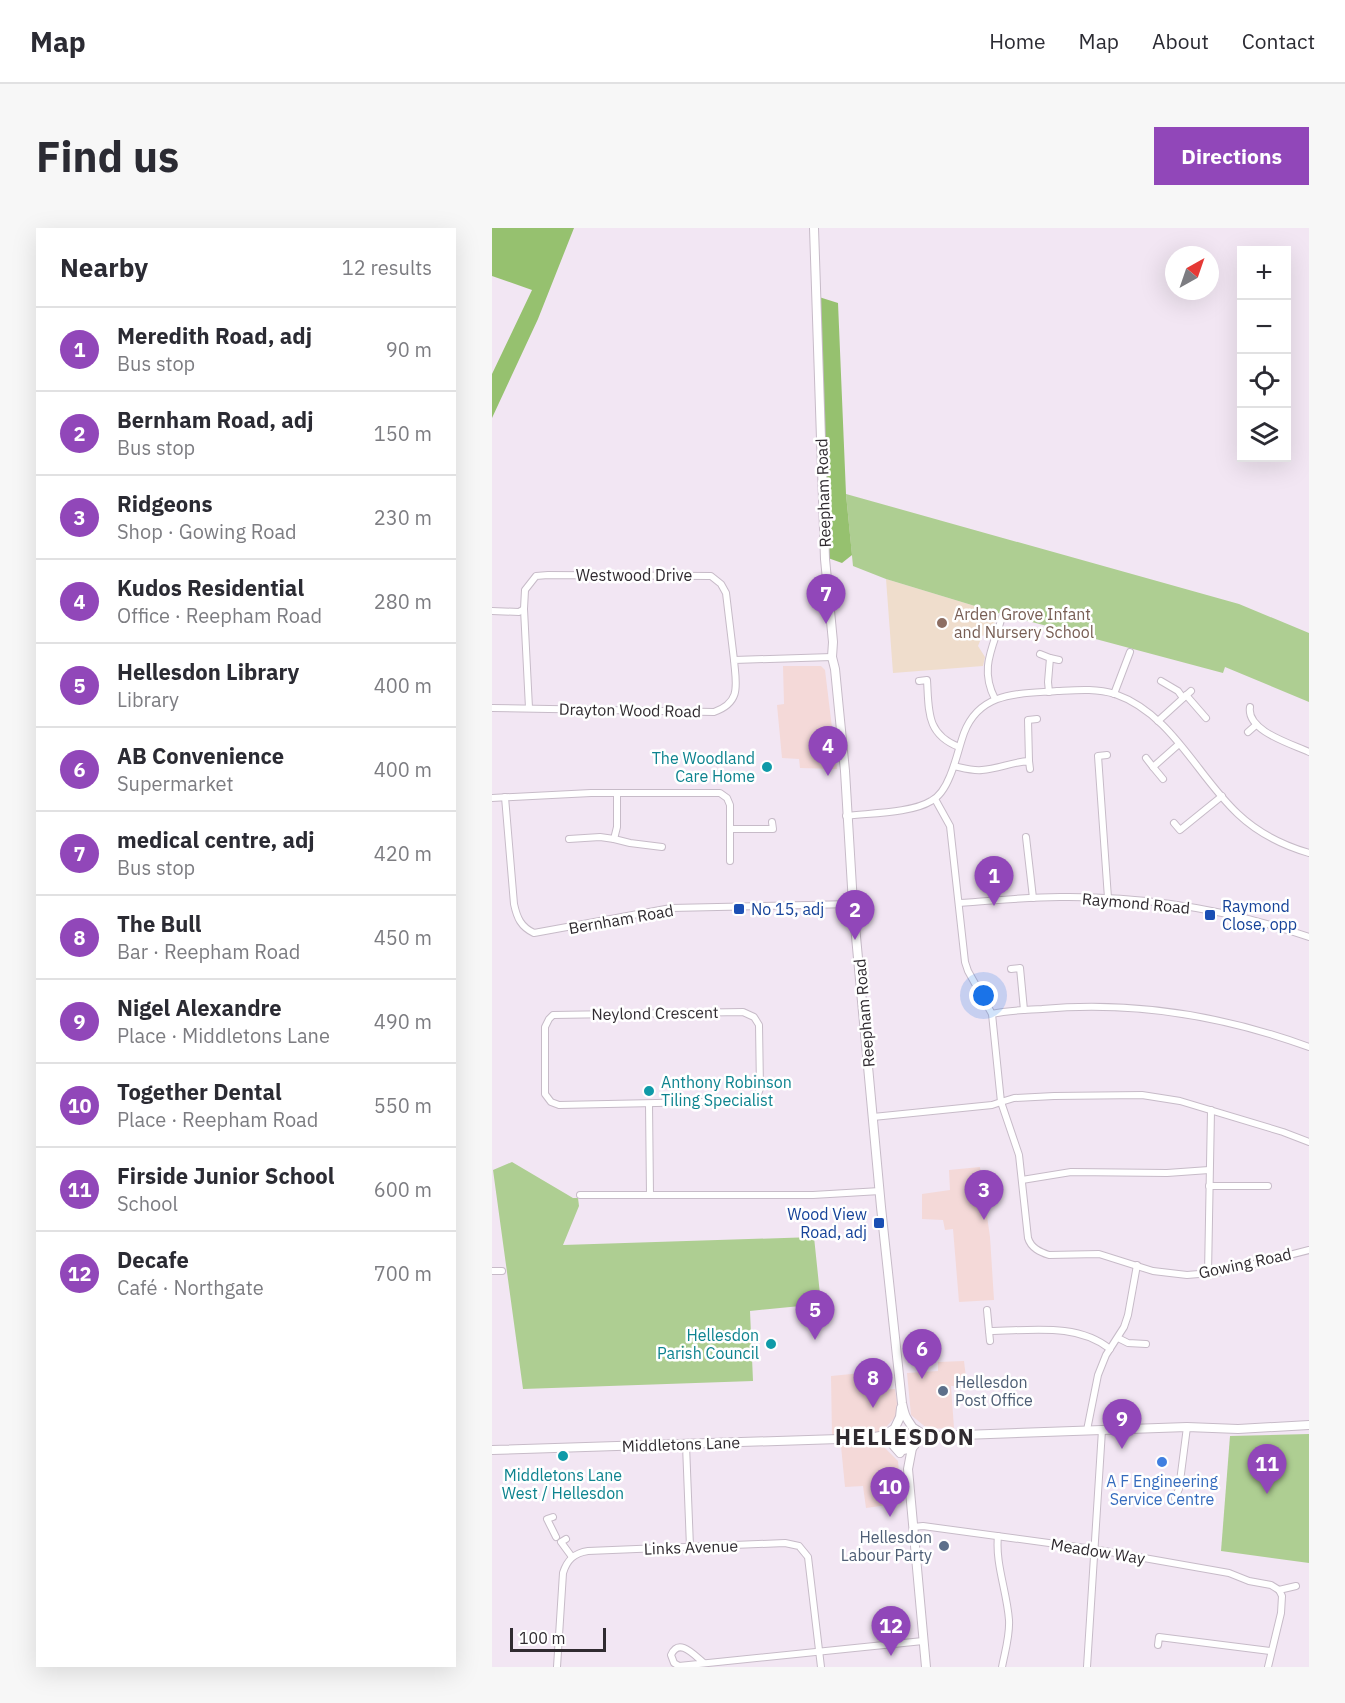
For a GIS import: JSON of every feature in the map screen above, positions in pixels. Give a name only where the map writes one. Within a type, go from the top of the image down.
[{"type":"street","name":"Reepham Road","points":[[814,228],[825,560],[832,657],[842,736],[853,904],[902,1403],[905,1416],[913,1427],[917,1439],[908,1469],[926,1667]]},
{"type":"street","name":"Westwood Drive","points":[[524,609],[525,590],[536,576],[548,574],[711,576],[721,584],[726,593],[734,660]]},
{"type":"street","points":[[492,611],[519,612],[524,609],[529,708]]},
{"type":"street","points":[[995,699],[986,671],[1002,617]]},
{"type":"street","points":[[999,626],[1007,628]]},
{"type":"street","points":[[1114,694],[1130,652]]},
{"type":"street","points":[[1040,654],[1059,660]]},
{"type":"street","points":[[734,660],[832,657]]},
{"type":"street","points":[[1049,692],[1050,658]]},
{"type":"street","points":[[1119,658],[1126,661]]},
{"type":"street","name":"Drayton Wood Road","points":[[492,708],[714,712],[727,707],[735,696],[734,660]]},
{"type":"street","points":[[926,672],[930,720],[942,739],[959,747]]},
{"type":"street","points":[[919,681],[927,680]]},
{"type":"street","points":[[1161,681],[1187,695],[1206,718]]},
{"type":"street","points":[[846,816],[922,806],[935,799],[948,782],[959,747],[972,718],[978,709],[995,699],[1085,689],[1114,694],[1142,707],[1179,744],[1236,813],[1258,831],[1283,844],[1309,853]]},
{"type":"street","points":[[1158,721],[1187,695]]},
{"type":"street","points":[[1251,707],[1251,719],[1256,725],[1272,736],[1309,752]]},
{"type":"street","points":[[1027,712],[1030,769]]},
{"type":"street","points":[[1028,720],[1036,719]]},
{"type":"street","points":[[1248,732],[1256,725]]},
{"type":"street","points":[[1153,766],[1179,744]]},
{"type":"street","points":[[1089,757],[1107,755]]},
{"type":"street","points":[[1098,756],[1102,805],[1098,809],[1100,827],[1104,830],[1108,898]]},
{"type":"street","points":[[1146,758],[1163,779]]},
{"type":"street","points":[[954,766],[984,770],[1007,763],[1029,761]]},
{"type":"street","points":[[492,798],[591,792],[720,793],[728,798],[730,805],[730,861]]},
{"type":"street","points":[[614,839],[617,827],[617,793]]},
{"type":"street","points":[[1180,830],[1222,796]]},
{"type":"street","name":"Bernham Road","points":[[505,797],[514,904],[517,917],[525,929],[534,933],[671,908],[853,904]]},
{"type":"street","points":[[935,799],[950,826],[968,971],[992,1014],[1077,1006],[1153,1010],[1232,1023],[1309,1047]]},
{"type":"street","points":[[730,829],[773,829],[772,822]]},
{"type":"street","points":[[1174,823],[1186,837]]},
{"type":"street","points":[[570,839],[600,837],[662,847]]},
{"type":"street","points":[[1026,837],[1033,897]]},
{"type":"street","name":"Raymond Road","points":[[959,903],[1033,897],[1108,898],[1164,903],[1244,918],[1309,937]]},
{"type":"street","points":[[1019,960],[1024,1010]]},
{"type":"street","points":[[1011,969],[1020,968]]},
{"type":"street","name":"Neylond Crescent","points":[[743,1012],[749,1013],[757,1021],[760,1089],[753,1101],[649,1104],[559,1105],[550,1102],[545,1094],[545,1027],[549,1019],[558,1014],[743,1012]]},
{"type":"street","name":"Gowing Road","points":[[992,1014],[1001,1102],[1014,1139],[1022,1179],[1026,1229],[1030,1243],[1035,1249],[1049,1255],[1099,1254],[1153,1271],[1187,1275],[1208,1274],[1309,1250]]},
{"type":"street","points":[[873,1117],[992,1105],[1014,1098],[1142,1095],[1180,1101],[1309,1142]]},
{"type":"street","points":[[649,1104],[650,1195]]},
{"type":"street","points":[[1208,1274],[1211,1110]]},
{"type":"street","points":[[1022,1179],[1071,1172],[1167,1173],[1209,1170]]},
{"type":"street","points":[[1209,1186],[1268,1186]]},
{"type":"street","points":[[580,1195],[813,1195],[880,1191]]},
{"type":"street","points":[[1087,1430],[1098,1375],[1128,1315],[1137,1265]]},
{"type":"street","points":[[492,1271],[502,1271]]},
{"type":"street","points":[[987,1310],[990,1341]]},
{"type":"street","points":[[989,1331],[1064,1330],[1110,1349]]},
{"type":"street","points":[[1118,1338],[1128,1343],[1146,1344]]},
{"type":"street","name":"Reepham Road","points":[[902,1403],[900,1417],[891,1436],[908,1469]]},
{"type":"street","points":[[893,1429],[902,1423],[921,1433],[935,1436],[1309,1425]]},
{"type":"street","points":[[1175,1498],[1179,1489],[1187,1427]]},
{"type":"street","name":"Middletons Lane","points":[[492,1450],[870,1438],[885,1435],[893,1429]]},
{"type":"street","points":[[1087,1667],[1102,1430]]},
{"type":"street","points":[[895,1446],[903,1450],[935,1436]]},
{"type":"street","name":"Middletons Lane","points":[[870,1438],[895,1446]]},
{"type":"street","points":[[686,1445],[690,1547]]},
{"type":"street","points":[[547,1519],[558,1540],[572,1557],[563,1573],[557,1667]]},
{"type":"street","name":"Meadow Way","points":[[913,1527],[922,1526],[1094,1549],[1229,1573],[1249,1581],[1271,1585],[1279,1590]]},
{"type":"street","points":[[998,1536],[997,1556],[1009,1622],[1008,1642],[1002,1667]]},
{"type":"street","name":"Links Avenue","points":[[572,1557],[588,1551],[785,1543],[799,1546],[808,1557],[821,1667]]},
{"type":"street","points":[[1268,1667],[1283,1601],[1279,1590],[1296,1586]]},
{"type":"street","points":[[1150,1636],[1270,1652]]},
{"type":"street","points":[[1158,1644],[1159,1637]]},
{"type":"street","points":[[704,1663],[685,1647],[675,1648],[671,1655],[674,1664],[679,1666],[923,1641]]},
{"type":"shaded area","name":"Arden Grove Infant and Nursery School","points":[[886,579],[998,613],[992,632],[982,636],[978,646],[985,657],[983,666],[893,673]]},
{"type":"shaded area","points":[[783,666],[821,666],[825,670],[837,769],[800,768],[799,759],[782,758],[777,705],[784,704]]},
{"type":"shaded area","points":[[980,1167],[990,1237],[994,1300],[959,1302],[953,1229],[945,1230],[943,1220],[922,1219],[922,1194],[950,1190],[949,1170]]},
{"type":"shaded area","points":[[964,1361],[967,1386],[951,1386],[954,1428],[928,1429],[911,1415],[907,1373],[938,1371],[938,1362]]},
{"type":"shaded area","points":[[862,1373],[864,1390],[895,1389],[896,1416],[881,1433],[832,1436],[831,1376]]},
{"type":"shaded area","points":[[841,1446],[883,1446],[898,1461],[902,1503],[866,1508],[863,1486],[845,1487]]},
{"type":"green space","points":[[492,228],[574,228],[538,319],[492,418],[492,374],[532,290],[492,276]]},
{"type":"green space","points":[[819,297],[838,303],[846,494],[852,555],[842,563],[828,558]]},
{"type":"green space","points":[[846,494],[1239,604],[1309,633],[1309,702],[1225,667],[1223,673],[998,613],[886,579],[853,566]]},
{"type":"green space","points":[[512,1162],[573,1198],[578,1198],[579,1206],[563,1245],[814,1237],[821,1304],[750,1311],[753,1381],[523,1389],[493,1170]]},
{"type":"green space","points":[[1309,1434],[1309,1563],[1221,1551],[1230,1436]]},
{"type":"place","name":"Arden Grove Infant and Nursery School","points":[[942,623]]},
{"type":"place","name":"medical centre, adj","points":[[826,624]]},
{"type":"place","name":"The Woodland Care Home","points":[[767,767]]},
{"type":"place","name":"Kudos Residential","points":[[828,776]]},
{"type":"place","name":"Meredith Road, adj","points":[[994,906]]},
{"type":"place","name":"No 15, adj","points":[[739,909]]},
{"type":"place","name":"Raymond Close, opp","points":[[1210,915]]},
{"type":"place","name":"Bernham Road, adj","points":[[855,940]]},
{"type":"place","name":"Anthony Robinson Tiling Specialist","points":[[649,1091]]},
{"type":"place","name":"Ridgeons","points":[[984,1220]]},
{"type":"place","name":"Wood View Road, adj","points":[[879,1223]]},
{"type":"place","name":"Hellesdon Library","points":[[815,1340]]},
{"type":"place","name":"Hellesdon Parish Council","points":[[771,1344]]},
{"type":"place","name":"AB Convenience","points":[[922,1379]]},
{"type":"place","name":"Hellesdon Post Office","points":[[943,1391]]},
{"type":"place","name":"The Bull","points":[[873,1408]]},
{"type":"place","name":"Nigel Alexandre","points":[[1122,1449]]},
{"type":"place","name":"Middletons Lane West / Hellesdon","points":[[563,1456]]},
{"type":"place","name":"A F Engineering Service Centre","points":[[1162,1462]]},
{"type":"place","name":"Firside Junior School","points":[[1267,1494]]},
{"type":"place","name":"Together Dental","points":[[890,1517]]},
{"type":"place","name":"Hellesdon Labour Party","points":[[944,1546]]},
{"type":"place","name":"Decafe","points":[[891,1656]]},
{"type":"district","name":"HELLESDON","points":[[905,1436]]}]
